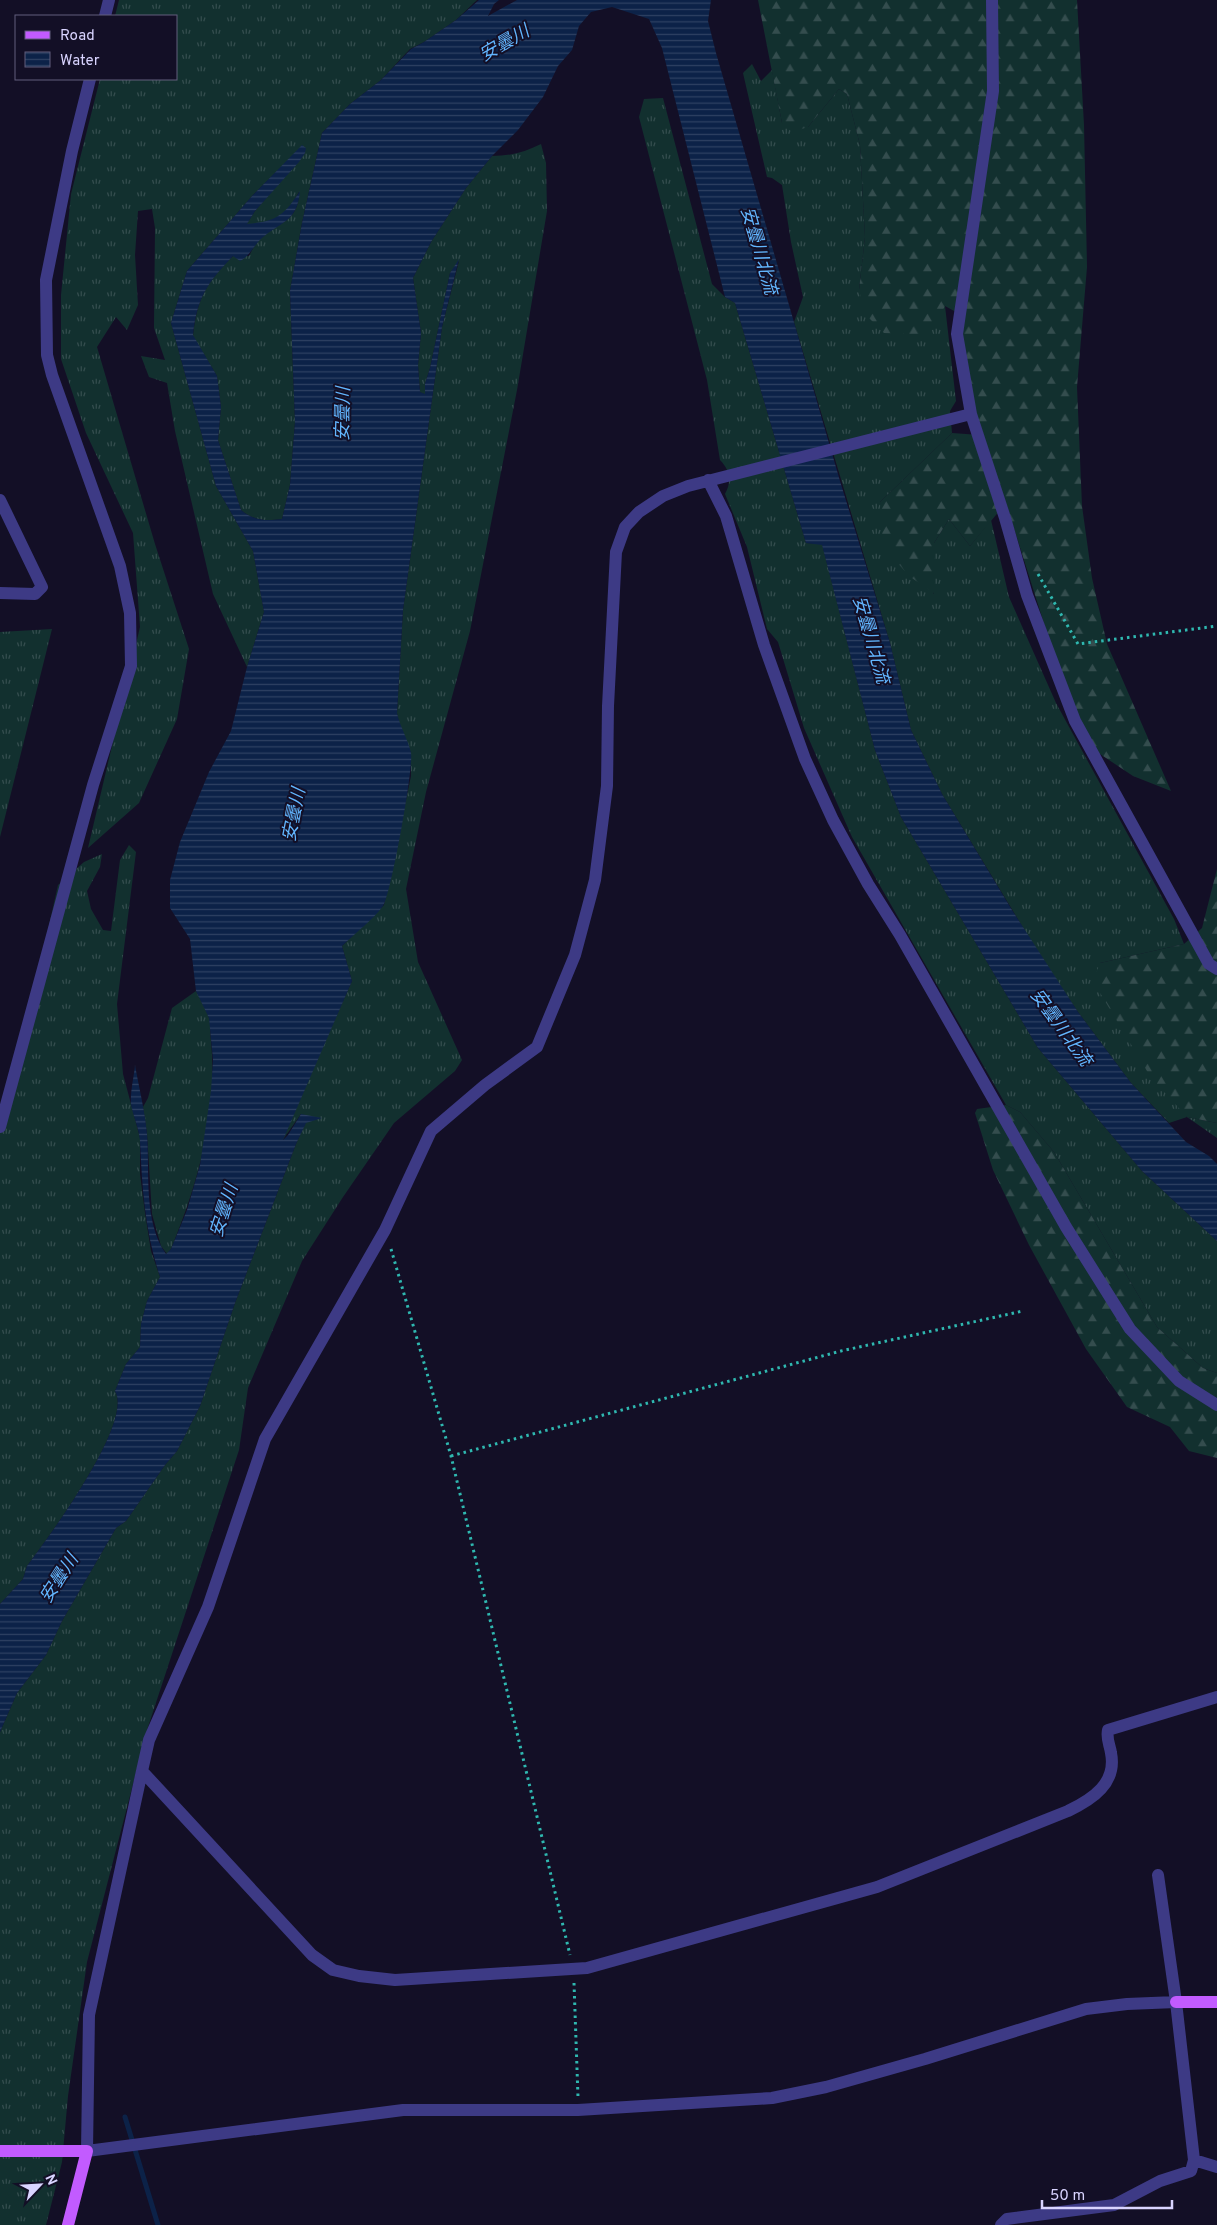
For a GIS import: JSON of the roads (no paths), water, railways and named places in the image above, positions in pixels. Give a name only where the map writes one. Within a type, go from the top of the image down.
[{"type":"main road","points":[[1176,2002],[1217,2002]]},
{"type":"main road","points":[[0,2150],[87,2151],[68,2225]]},
{"type":"street","points":[[105,15],[109,0]]},
{"type":"street","points":[[992,0],[993,91],[957,334],[971,414],[1005,518],[1027,595],[1074,721],[1209,964],[1217,969]]},
{"type":"street","points":[[0,1127],[93,785],[132,666],[130,614],[120,566],[52,375],[47,355],[46,280],[72,151],[90,80]]},
{"type":"street","points":[[971,414],[708,480],[663,496],[639,512],[625,527],[616,552],[608,706],[607,786],[595,880],[574,955],[537,1047],[485,1085],[431,1131],[385,1230],[265,1439],[208,1608],[150,1740],[142,1771],[89,2015],[87,2151],[403,2110],[578,2110],[772,2098],[826,2087],[1086,2009],[1127,2004],[1176,2002]]},
{"type":"street","points":[[708,480],[726,516],[764,645],[805,759],[850,852],[905,944],[1066,1227],[1130,1329],[1179,1381],[1217,1405]]},
{"type":"street","points":[[0,500],[42,587],[34,594],[0,593]]},
{"type":"street","points":[[142,1771],[312,1955],[333,1970],[359,1976],[395,1980],[587,1968],[877,1887],[1068,1811],[1088,1802],[1110,1778],[1112,1767],[1111,1753],[1106,1737],[1108,1730],[1217,1697]]},
{"type":"street","points":[[1001,2225],[1007,2219],[1114,2204],[1160,2181],[1191,2171],[1194,2160],[1176,2002],[1158,1875]]},
{"type":"street","points":[[1194,2160],[1217,2167]]},
{"type":"water","points":[[479,0],[499,0],[494,4],[488,16],[517,0],[711,0],[708,21],[716,53],[840,481],[890,643],[911,730],[942,794],[1012,910],[1078,1012],[1131,1083],[1186,1142],[1209,1156],[1217,1164],[1217,1241],[1142,1171],[1038,1048],[901,817],[875,750],[822,545],[806,543],[735,303],[725,297],[662,48],[649,19],[612,7],[591,12],[579,26],[572,50],[558,66],[543,97],[518,130],[492,156],[466,188],[431,242],[413,278],[421,333],[418,365],[420,392],[425,394],[425,384],[450,273],[459,259],[442,327],[403,610],[397,713],[410,748],[411,763],[401,830],[387,897],[383,906],[369,922],[342,946],[352,981],[283,1140],[301,1114],[322,1118],[306,1123],[296,1144],[235,1303],[200,1406],[177,1451],[126,1521],[116,1528],[62,1621],[46,1655],[17,1693],[0,1732],[0,1604],[23,1579],[27,1566],[69,1506],[101,1453],[112,1427],[118,1406],[115,1391],[126,1364],[140,1347],[141,1324],[147,1301],[160,1277],[148,1227],[143,1193],[139,1136],[131,1104],[135,1065],[147,1134],[151,1212],[159,1241],[166,1254],[171,1249],[187,1210],[200,1165],[211,1091],[213,1060],[209,1018],[196,991],[190,939],[170,908],[170,880],[180,842],[209,772],[231,731],[247,667],[264,612],[253,551],[216,486],[171,323],[187,271],[252,196],[302,145],[306,148],[299,162],[255,211],[247,224],[265,221],[278,216],[289,207],[300,191],[296,209],[287,220],[262,238],[244,259],[240,261],[233,256],[216,275],[205,292],[197,311],[193,335],[217,376],[221,407],[218,440],[241,510],[260,519],[282,519],[290,485],[295,422],[290,291],[302,223],[322,133],[350,104],[381,80],[411,49],[456,20]]},
{"type":"waterway","points":[[125,2117],[158,2225]]},
{"type":"water label","name":"安曇川","points":[[505,44]]},
{"type":"water label","name":"安曇川北流","points":[[758,251]]},
{"type":"water label","name":"安曇川","points":[[344,414]]},
{"type":"water label","name":"安曇川北流","points":[[870,640]]},
{"type":"water label","name":"安曇川","points":[[295,815]]},
{"type":"water label","name":"安曇川北流","points":[[1060,1028]]},
{"type":"water label","name":"安曇川","points":[[225,1211]]},
{"type":"water label","name":"安曇川","points":[[60,1579]]}]
